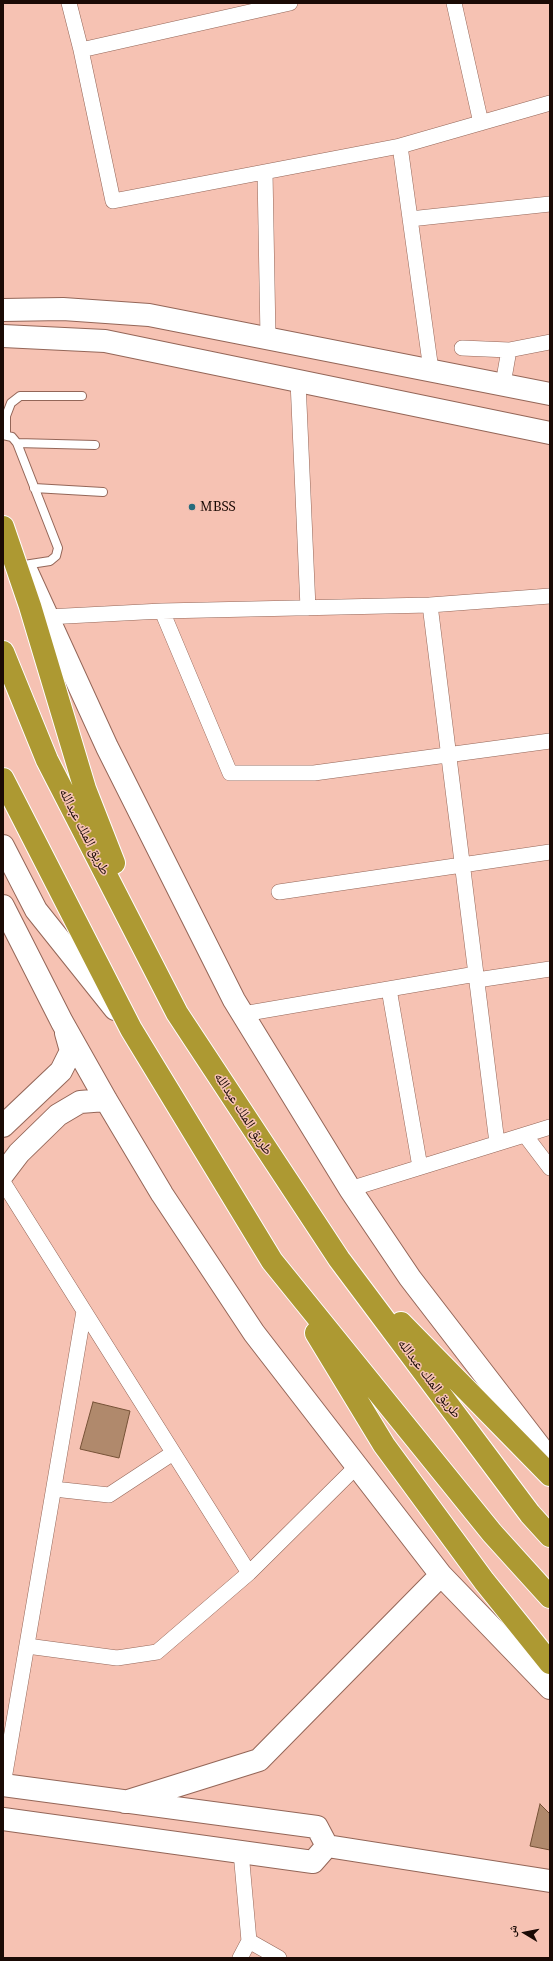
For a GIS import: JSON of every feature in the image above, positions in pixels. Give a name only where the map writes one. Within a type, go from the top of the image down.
[{"type":"highway","points":[[3,527],[30,606],[85,789],[125,891],[177,1013]]},
{"type":"highway","name":"طريق الملك عبدالله","points":[[3,652],[47,760],[177,1013],[339,1259],[530,1514],[550,1536]]},
{"type":"highway","points":[[3,779],[131,1029],[384,1445],[484,1581],[550,1663]]},
{"type":"highway","points":[[339,1259],[550,1475]]},
{"type":"highway","points":[[272,1260],[492,1533],[550,1597]]},
{"type":"main road","points":[[68,340],[70,309]]},
{"type":"main road","points":[[3,310],[70,309],[149,315],[550,394]]},
{"type":"main road","points":[[3,336],[105,341],[550,433]]},
{"type":"main road","points":[[3,518],[107,747],[243,1014],[350,1189],[410,1278],[550,1460]]},
{"type":"main road","points":[[3,846],[36,910],[131,1029]]},
{"type":"main road","points":[[5,917],[106,1100],[162,1194],[254,1333],[441,1575],[550,1688]]},
{"type":"main road","points":[[3,1126],[61,1071],[71,1052],[62,1022]]},
{"type":"main road","points":[[3,1174],[19,1153],[58,1115],[80,1102],[106,1100]]},
{"type":"main road","points":[[125,1802],[259,1760],[441,1575]]},
{"type":"main road","points":[[3,1785],[317,1827],[327,1846]]},
{"type":"main road","points":[[3,1819],[313,1862],[327,1846]]},
{"type":"main road","points":[[327,1846],[550,1881]]},
{"type":"street","points":[[69,3],[113,202],[400,146],[550,103]]},
{"type":"street","points":[[80,50],[290,3]]},
{"type":"street","points":[[454,3],[481,123]]},
{"type":"street","points":[[400,146],[431,370]]},
{"type":"street","points":[[265,172],[268,338]]},
{"type":"street","points":[[410,219],[550,204]]},
{"type":"street","points":[[462,348],[509,350],[550,342]]},
{"type":"street","points":[[503,384],[509,350]]},
{"type":"street","points":[[298,381],[308,608]]},
{"type":"street","points":[[47,616],[162,611],[430,605],[550,596]]},
{"type":"street","points":[[430,605],[497,1143]]},
{"type":"street","points":[[162,611],[230,773],[314,773],[550,741]]},
{"type":"street","points":[[279,892],[550,852]]},
{"type":"street","points":[[243,1014],[389,989],[550,969]]},
{"type":"street","points":[[389,989],[420,1167]]},
{"type":"street","points":[[350,1189],[550,1127]]},
{"type":"street","points":[[525,1135],[550,1168]]},
{"type":"street","points":[[3,1182],[249,1573]]},
{"type":"street","points":[[3,1785],[84,1311]]},
{"type":"street","points":[[54,1489],[110,1494],[173,1453]]},
{"type":"street","points":[[27,1646],[117,1658],[157,1652],[249,1573],[357,1466]]},
{"type":"street","points":[[240,1958],[249,1941],[242,1852]]},
{"type":"street","points":[[249,1941],[279,1958]]},
{"type":"lane","points":[[24,565],[50,561],[56,556],[58,548],[17,443],[12,437],[4,435],[6,416],[11,403],[20,396],[82,396]]},
{"type":"lane","points":[[17,443],[95,445]]},
{"type":"lane","points":[[34,488],[103,492]]},
{"type":"building","points":[[93,1402],[130,1411],[119,1458],[80,1449]]},
{"type":"building","points":[[540,1804],[550,1814],[550,1850],[530,1846]]},
{"type":"place","name":"MBSS","points":[[192,507]]}]
